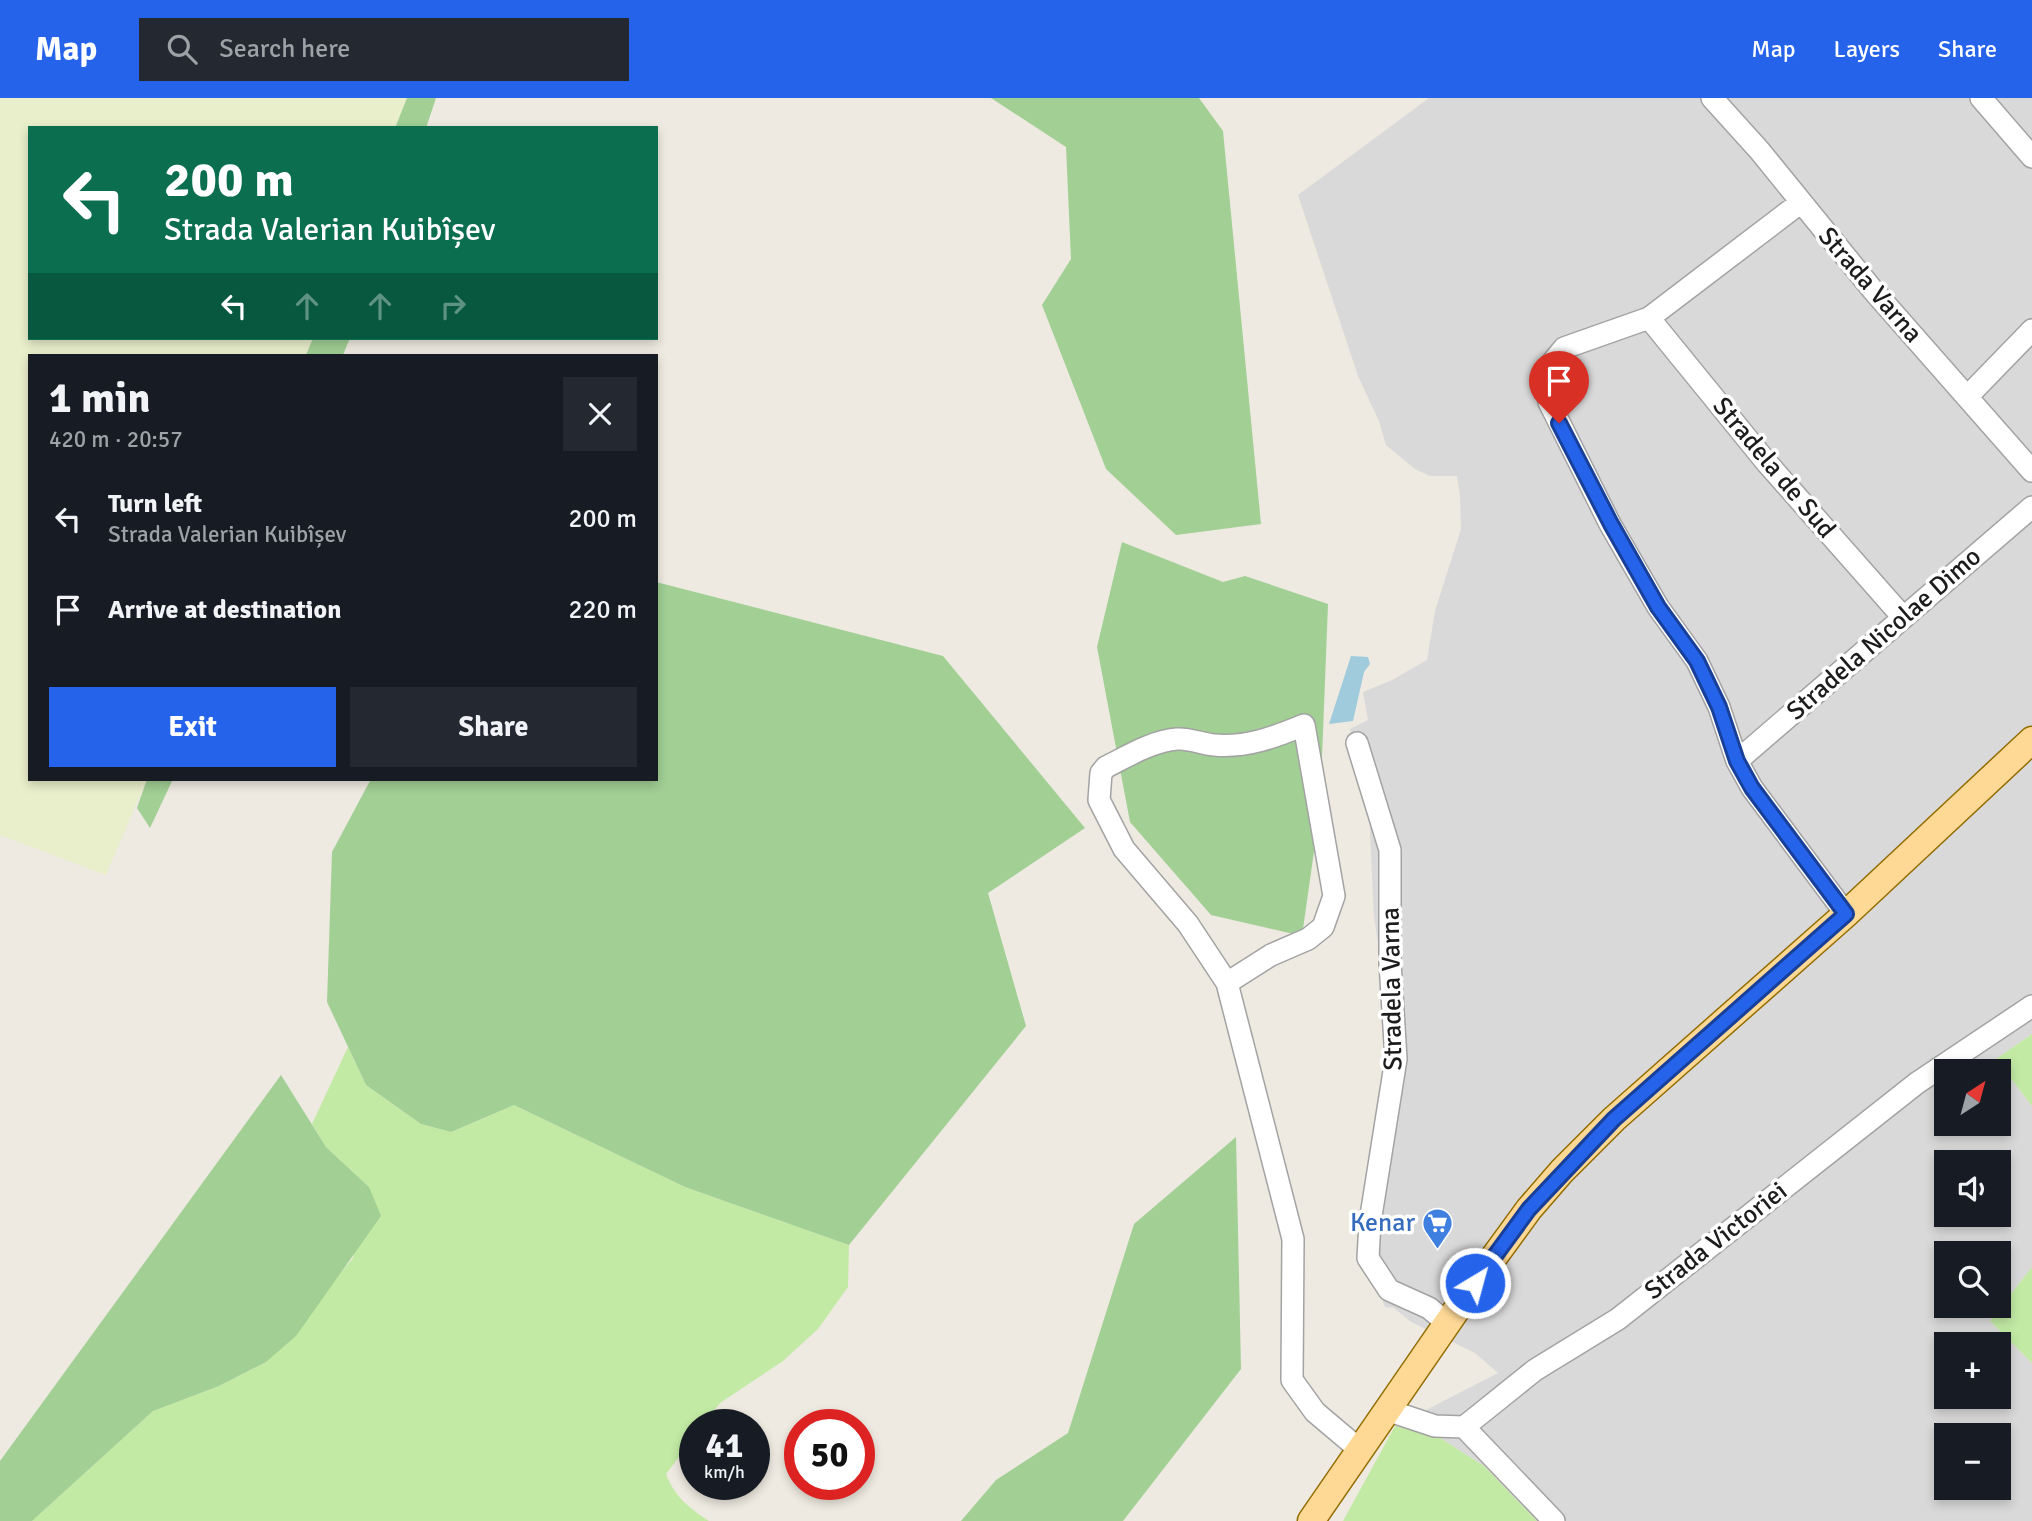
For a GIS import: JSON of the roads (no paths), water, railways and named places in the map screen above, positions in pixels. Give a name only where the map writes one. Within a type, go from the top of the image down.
[{"type":"main road","points":[[1311,1521],[1447,1323],[1529,1209],[1562,1171],[1614,1119],[1846,914],[2032,740]]},
{"type":"street","name":"Strada Varna","points":[[1712,98],[2032,471]]},
{"type":"street","points":[[1981,98],[2032,157]]},
{"type":"street","points":[[1800,203],[1649,317],[1564,348],[1551,365],[1546,380],[1549,402],[1617,536],[1658,607],[1697,661],[1719,707],[1737,761],[1752,788],[1846,914]]},
{"type":"street","name":"Stradela de Sud","points":[[1649,317],[1767,463],[1902,617]]},
{"type":"street","points":[[1967,397],[2032,330]]},
{"type":"street","name":"Stradela Nicolae Dimo","points":[[1737,761],[2032,507]]},
{"type":"street","points":[[1227,983],[1271,955],[1308,939],[1323,927],[1334,896],[1304,725],[1246,744],[1216,746],[1178,738],[1148,747],[1106,766],[1101,773],[1099,800],[1124,849],[1188,924],[1227,983],[1293,1239],[1292,1380],[1315,1412],[1360,1450]]},
{"type":"street","name":"Stradela Varna","points":[[1357,743],[1391,850],[1390,963],[1396,1059],[1370,1222],[1368,1258],[1389,1290],[1429,1308],[1447,1323]]},
{"type":"street","name":"Strada Victoriei","points":[[1465,1427],[1535,1370],[1618,1319],[1917,1083],[2032,1006]]},
{"type":"street","points":[[1387,1410],[1435,1426],[1465,1427],[1554,1521]]},
{"type":"water","points":[[1351,656],[1368,657],[1370,664],[1364,672],[1353,721],[1329,724]]},
{"type":"place","name":"Kenar","points":[[1438,1250]]}]
